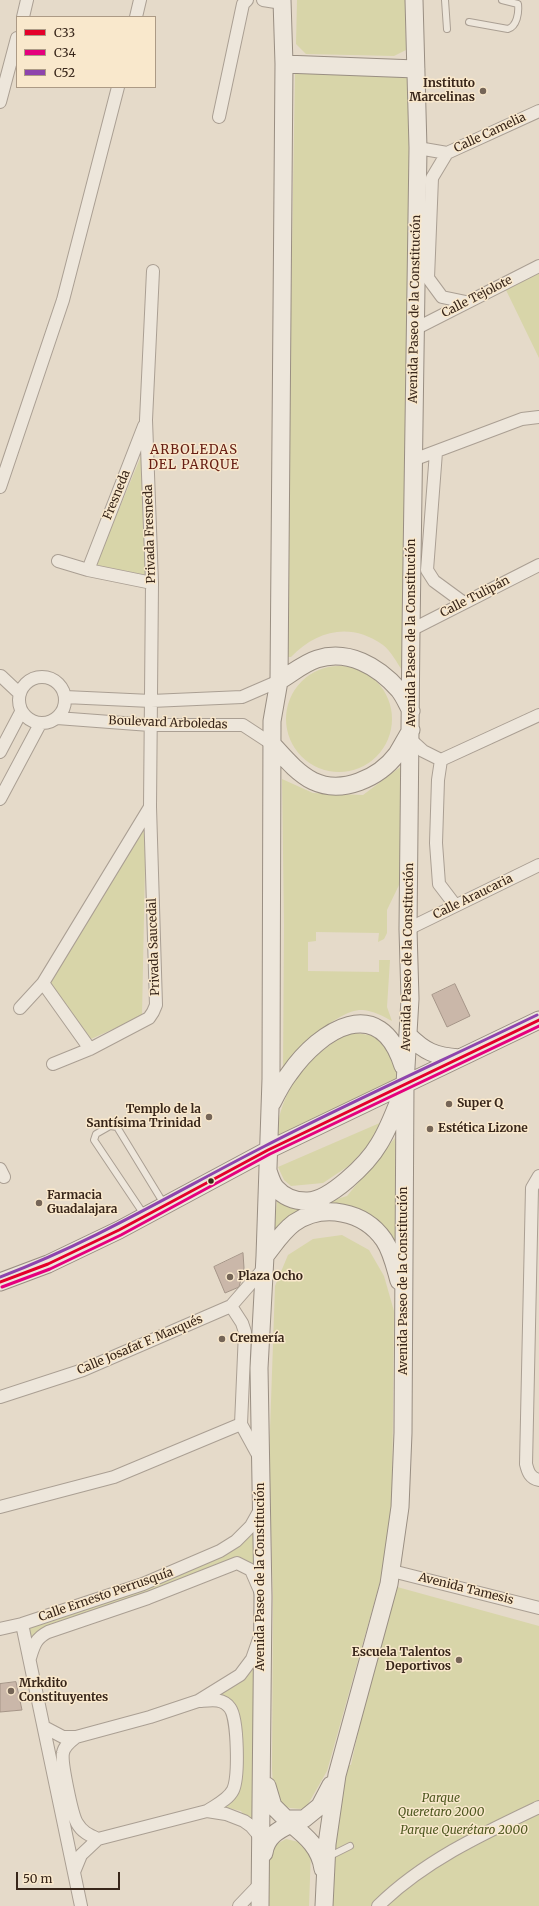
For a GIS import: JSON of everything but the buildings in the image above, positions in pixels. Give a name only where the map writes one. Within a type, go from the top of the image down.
[{"type":"street","points":[[23,16],[27,0]]},
{"type":"street","points":[[136,16],[140,0]]},
{"type":"street","points":[[219,117],[243,4],[247,0]]},
{"type":"street","points":[[263,0],[282,2]]},
{"type":"street","name":"Avenida Paseo de la Constitución","points":[[324,1906],[326,1858],[337,1775],[392,1571],[400,1506],[403,1433],[405,1084],[410,999],[408,929],[418,148],[414,0]]},
{"type":"street","name":"Avenida Paseo de la Constitución","points":[[260,1906],[262,1839],[263,1597],[259,1368],[265,1262],[270,1108],[272,721],[279,681],[284,64],[282,2]]},
{"type":"street","points":[[0,102],[16,42]]},
{"type":"street","points":[[284,64],[416,69]]},
{"type":"street","points":[[0,487],[63,300],[118,88]]},
{"type":"street","points":[[534,113],[539,123]]},
{"type":"street","name":"Calle Camelia","points":[[418,148],[447,153],[534,113]]},
{"type":"street","points":[[447,153],[432,178],[428,278],[442,297],[466,302]]},
{"type":"street","name":"Calle Tejolote","points":[[415,329],[539,266]]},
{"type":"street","name":"Privada Fresneda","points":[[150,725],[152,583],[146,420],[153,271]]},
{"type":"street","points":[[413,460],[522,419],[539,417]]},
{"type":"street","name":"Fresneda","points":[[88,570],[146,420]]},
{"type":"street","points":[[436,452],[427,570],[434,581],[464,603]]},
{"type":"street","points":[[58,561],[88,570],[152,583]]},
{"type":"street","name":"Calle Tulipán","points":[[411,630],[539,565]]},
{"type":"street","points":[[279,681],[316,659],[336,655],[361,660],[381,673],[399,690],[411,711]]},
{"type":"street","points":[[1,676],[19,693]]},
{"type":"street","points":[[37,677],[50,678],[60,685],[65,696],[64,708],[57,718],[50,722],[40,724],[29,720],[21,712],[18,703],[19,693],[26,682],[37,677]]},
{"type":"street","name":"Boulevard Arboledas","points":[[65,696],[151,701],[242,697],[279,681]]},
{"type":"street","points":[[0,752],[21,712]]},
{"type":"street","points":[[442,760],[539,715]]},
{"type":"street","name":"Boulevard Arboledas","points":[[57,718],[150,725],[243,725],[272,744]]},
{"type":"street","points":[[0,799],[40,724]]},
{"type":"street","name":"Privada Saucedal","points":[[53,1064],[90,1048],[149,1018],[156,1005],[150,807],[150,725]]},
{"type":"street","points":[[272,744],[298,770],[314,781],[336,786],[359,783],[378,772],[396,754],[411,735],[423,750],[442,760]]},
{"type":"street","points":[[442,760],[438,780],[436,843],[439,884],[455,905]]},
{"type":"street","points":[[20,1008],[43,983],[150,807]]},
{"type":"street","name":"Calle Araucaria","points":[[408,929],[539,865]]},
{"type":"street","points":[[43,983],[90,1048]]},
{"type":"street","points":[[0,1282],[48,1264],[145,1216],[268,1150],[539,1020]]},
{"type":"street","points":[[267,1169],[274,1187],[288,1197],[306,1202],[327,1194],[354,1172],[379,1145],[390,1125],[405,1084],[404,1067],[398,1049],[385,1033],[371,1025],[355,1023],[334,1032],[310,1050],[289,1073],[270,1108]]},
{"type":"street","points":[[408,1035],[428,1053],[444,1057],[459,1058]]},
{"type":"street","points":[[539,1176],[532,1188],[526,1464],[528,1473],[535,1479],[539,1480]]},
{"type":"street","points":[[265,1262],[286,1230],[303,1218],[323,1212],[343,1213],[353,1216],[371,1226],[385,1242],[404,1298]]},
{"type":"street","name":"Calle Josafat F. Marqués","points":[[0,1397],[83,1370],[231,1306],[265,1262]]},
{"type":"street","points":[[231,1306],[242,1323],[245,1332],[242,1424],[260,1459]]},
{"type":"street","points":[[0,1507],[114,1477],[242,1424]]},
{"type":"street","name":"Calle Ernesto Perrusquía","points":[[0,1629],[22,1624],[143,1584],[220,1552],[236,1542],[251,1526],[261,1508]]},
{"type":"street","name":"Calle Ernesto Perrusquía","points":[[30,1659],[34,1644],[39,1637],[48,1632],[148,1598],[236,1563],[251,1570],[263,1597]]},
{"type":"street","name":"Avenida Tamesis","points":[[392,1571],[539,1608]]},
{"type":"street","points":[[22,1624],[81,1906]]},
{"type":"street","points":[[44,1727],[63,1737],[76,1737],[150,1717],[198,1701],[222,1688],[247,1668],[252,1659],[262,1630]]},
{"type":"street","points":[[74,1872],[81,1855],[98,1840],[207,1811],[230,1795],[236,1782],[235,1729],[232,1712],[224,1703],[215,1700],[198,1701]]},
{"type":"street","points":[[76,1737],[66,1746],[63,1752],[62,1763],[76,1822],[85,1834],[98,1840]]},
{"type":"street","points":[[262,1771],[273,1806],[286,1819],[304,1819],[320,1806],[337,1775]]},
{"type":"street","points":[[378,1906],[398,1886],[443,1856],[482,1834],[539,1806]]},
{"type":"street","points":[[207,1811],[226,1814],[244,1820],[262,1839]]},
{"type":"street","points":[[239,1906],[261,1883],[265,1848],[275,1831],[292,1824],[312,1842],[321,1858],[325,1885]]},
{"type":"lane","points":[[445,0],[447,30]]},
{"type":"lane","points":[[469,22],[508,29],[514,27],[518,4],[502,0]]},
{"type":"lane","points":[[145,1216],[94,1140],[96,1134],[110,1126],[117,1127],[165,1205]]},
{"type":"lane","points":[[326,1858],[350,1846]]},
{"type":"green space","points":[[297,0],[405,0],[406,50],[394,56],[306,54],[296,44]]},
{"type":"green space","points":[[295,73],[409,75],[408,668],[402,670],[383,645],[359,633],[335,632],[323,635],[312,640],[291,657],[285,657]]},
{"type":"green space","points":[[539,272],[539,358],[505,288]]},
{"type":"green space","points":[[146,444],[146,575],[96,565]]},
{"type":"green space","points":[[339,666],[359,670],[376,682],[388,699],[392,719],[388,739],[376,756],[359,768],[339,772],[319,768],[302,756],[290,739],[286,719],[290,699],[302,682],[319,670]]},
{"type":"green space","points":[[403,765],[399,885],[387,910],[387,933],[384,939],[378,942],[379,933],[316,932],[316,941],[308,942],[308,971],[379,972],[379,960],[390,960],[387,1007],[392,1021],[363,1010],[353,1011],[342,1016],[317,1033],[306,1043],[288,1064],[283,1073],[284,925],[282,779],[313,793],[363,795]]},
{"type":"green space","points":[[146,817],[142,1016],[91,1039],[50,982]]},
{"type":"green space","points":[[350,1032],[375,1036],[393,1053],[399,1067],[398,1079],[276,1138],[283,1104],[299,1075],[321,1052]]},
{"type":"green space","points":[[382,1122],[371,1142],[350,1165],[323,1183],[291,1186],[284,1180],[278,1167]]},
{"type":"green space","points":[[395,1138],[396,1250],[343,1208],[274,1234],[277,1200],[303,1209],[347,1196]]},
{"type":"green space","points":[[342,1235],[369,1250],[384,1276],[394,1311],[392,1506],[380,1582],[327,1771],[307,1806],[301,1809],[280,1805],[273,1786],[272,1769],[273,1597],[269,1459],[275,1286],[288,1255],[313,1239]]},
{"type":"green space","points":[[261,1508],[263,1597],[251,1570],[236,1563],[34,1643],[22,1624],[220,1551]]},
{"type":"green space","name":"Parque Querétaro 2000","points":[[390,1585],[539,1626],[539,1906],[324,1906],[340,1765],[351,1765]]},
{"type":"green space","points":[[255,1661],[261,1837],[241,1811],[216,1805],[231,1797],[237,1711],[204,1698]]},
{"type":"green space","points":[[286,1839],[299,1842],[311,1851],[309,1906],[266,1906],[267,1855],[275,1845]]},
{"type":"transit line","name":"C52","points":[[0,1277],[102,1232],[299,1129],[537,1015]]},
{"type":"transit line","name":"C33","points":[[0,1282],[48,1264],[119,1230],[268,1150],[539,1020]]},
{"type":"transit line","name":"C34","points":[[2,1287],[50,1269],[121,1235],[270,1154],[539,1026]]},
{"type":"place","name":"Instituto Marcelinas","points":[[483,91]]},
{"type":"place","name":"Super Q","points":[[449,1104]]},
{"type":"place","name":"Templo de la Santísima Trinidad","points":[[209,1117]]},
{"type":"place","name":"Estética Lizone","points":[[430,1129]]},
{"type":"place","name":"Farmacia Guadalajara","points":[[39,1203]]},
{"type":"place","name":"Plaza Ocho","points":[[230,1277]]},
{"type":"place","name":"Cremería","points":[[222,1339]]},
{"type":"place","name":"Escuela Talentos Deportivos","points":[[459,1660]]},
{"type":"place","name":"Mrkdito Constituyentes","points":[[11,1691]]},
{"type":"district","name":"ARBOLEDAS DEL PARQUE","points":[[194,458]]},
{"type":"park label","name":"Parque Queretaro 2000","points":[[441,1806]]}]
